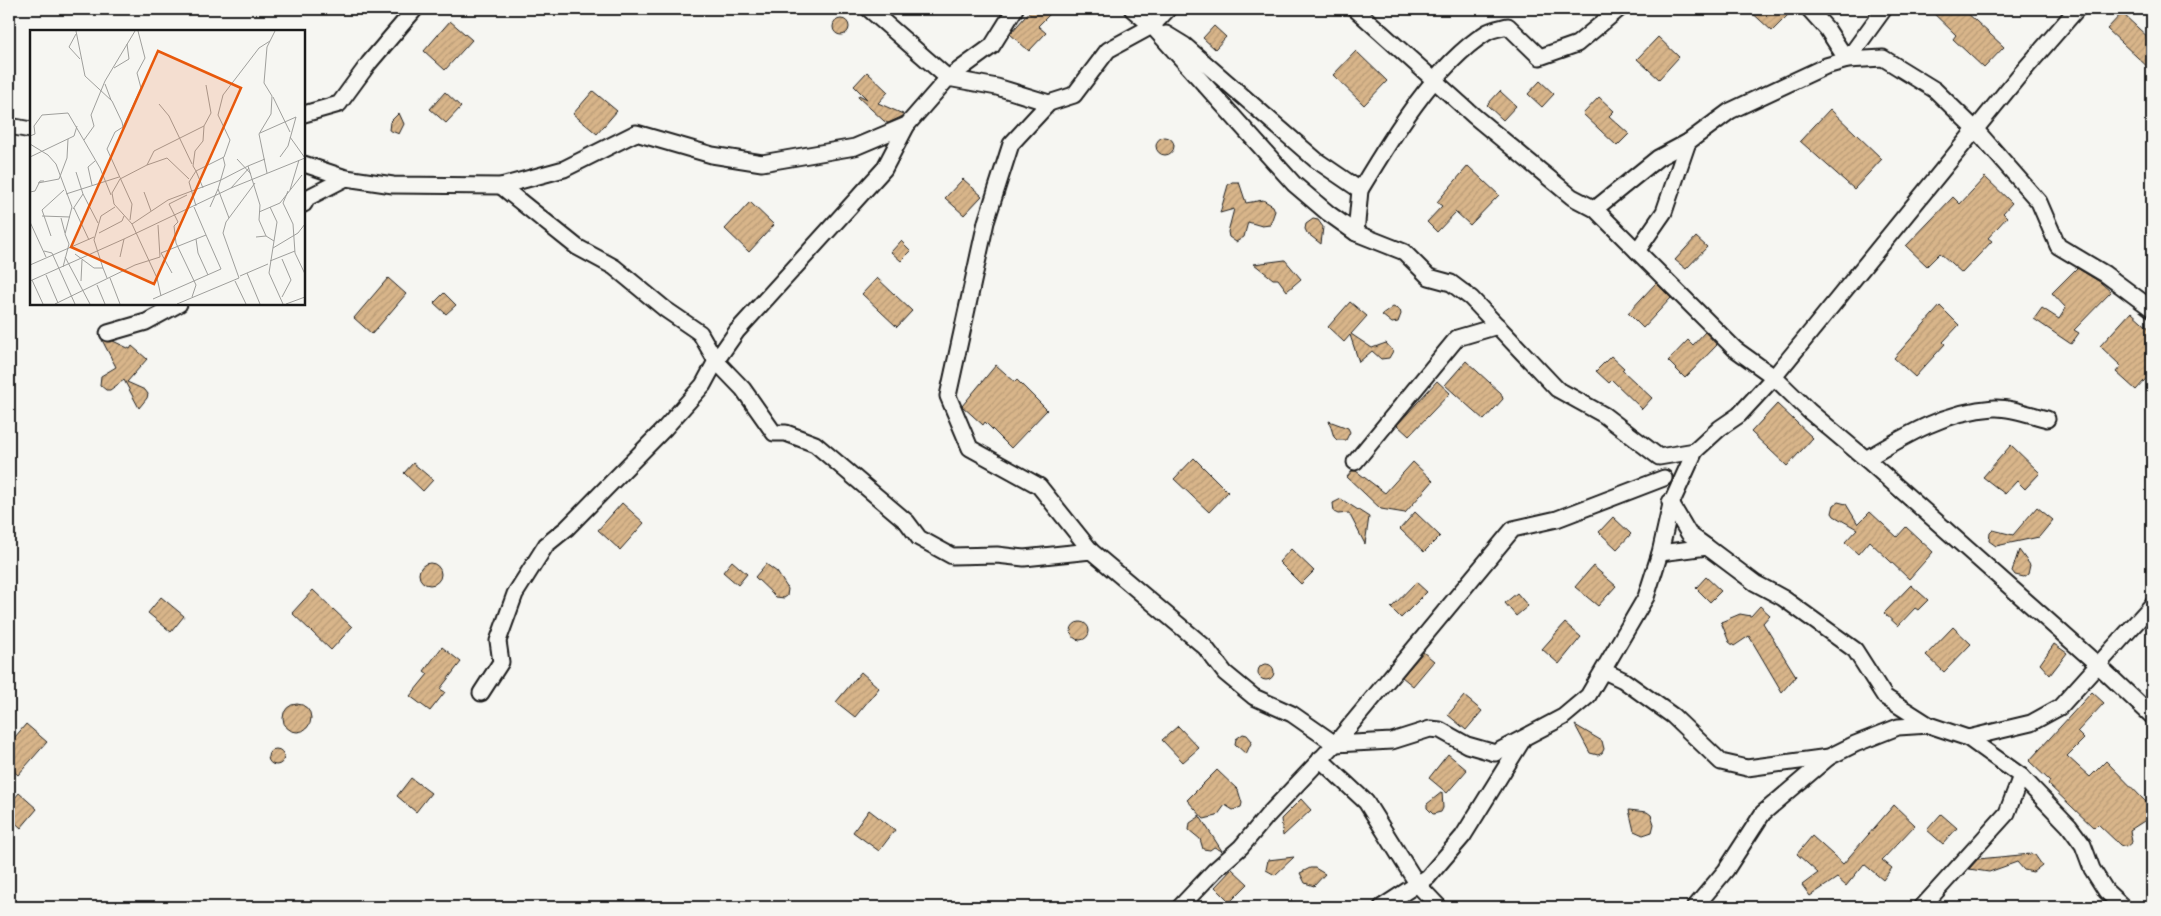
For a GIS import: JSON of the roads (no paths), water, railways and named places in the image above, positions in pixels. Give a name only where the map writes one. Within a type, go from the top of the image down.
[{"type":"street","points":[[305,114],[339,104],[369,63],[415,9]]},
{"type":"street","points":[[869,9],[948,78],[997,87],[1050,103]]},
{"type":"street","points":[[481,692],[501,662],[498,641],[515,594],[546,545],[567,528],[665,428],[703,384],[737,331],[884,169],[907,125],[948,78],[992,46],[1015,9]]},
{"type":"street","points":[[1132,9],[1152,26],[1294,184],[1328,213],[1356,233],[1404,252],[1429,277],[1451,283],[1471,298],[1557,389],[1604,414],[1658,457],[1671,504],[1689,534],[1755,583],[1783,598],[1856,650],[1885,697],[1929,725],[1968,738],[2021,776],[2069,826],[2083,845],[2092,869],[2106,891],[2123,907]]},
{"type":"street","points":[[1168,9],[1152,26],[1108,50],[1074,95],[1050,103],[1011,144],[986,222],[948,396],[970,448],[1039,486],[1091,551],[1205,647],[1225,673],[1254,697],[1292,714],[1335,744],[1392,741],[1430,729],[1440,730],[1467,746],[1495,753],[1522,741],[1563,717],[1588,696],[1646,597],[1660,554],[1671,504],[1695,451],[1720,428],[1739,415],[1774,377],[2042,47],[2077,9]]},
{"type":"street","points":[[1355,9],[1474,116],[1572,197],[1595,209],[1735,349],[1774,377],[1809,411],[1866,459],[2098,665],[2152,716]]},
{"type":"street","points":[[1356,233],[1360,190],[1388,143],[1435,81],[1465,50],[1488,31],[1508,26],[1540,57],[1577,44],[1619,9]]},
{"type":"street","points":[[1809,9],[1827,29],[1847,60]]},
{"type":"street","points":[[1847,60],[1884,9]]},
{"type":"street","points":[[1152,26],[1184,45],[1316,160],[1360,190]]},
{"type":"street","points":[[1595,209],[1658,158],[1688,142],[1730,111],[1826,66],[1847,60],[1883,58],[1935,90],[1976,130],[2039,202],[2058,246],[2105,274],[2152,309]]},
{"type":"street","points":[[305,164],[346,178],[393,185],[501,186],[564,169],[636,133],[712,155],[762,163],[856,147],[907,125]]},
{"type":"street","points":[[9,126],[30,130]]},
{"type":"street","points":[[1637,251],[1664,212],[1688,142]]},
{"type":"street","points":[[305,202],[307,198],[346,178]]},
{"type":"street","points":[[501,186],[578,248],[614,267],[665,309],[700,333],[716,361],[743,389],[774,433],[786,433],[815,444],[907,522],[919,538],[933,548],[952,556],[997,555],[1024,558],[1091,551]]},
{"type":"street","points":[[108,333],[146,322],[177,305]]},
{"type":"street","points":[[1355,462],[1457,338],[1498,326]]},
{"type":"street","points":[[1866,459],[1914,430],[1956,414],[1996,407],[2047,419]]},
{"type":"street","points":[[1658,457],[1695,451]]},
{"type":"street","points":[[1180,907],[1215,870],[1241,847],[1267,816],[1335,744],[1513,529],[1557,520],[1664,478]]},
{"type":"street","points":[[1660,554],[1707,547]]},
{"type":"street","points":[[1968,738],[2031,723],[2060,707],[2152,605]]},
{"type":"street","points":[[1604,671],[1623,680],[1673,716],[1721,762],[1747,768],[1829,757]]},
{"type":"street","points":[[1695,907],[1726,870],[1763,812],[1829,757],[1855,744],[1898,727],[1929,725]]},
{"type":"street","points":[[1382,907],[1418,884],[1463,836],[1522,741]]},
{"type":"street","points":[[1320,759],[1366,802],[1418,884],[1440,907]]},
{"type":"street","points":[[1922,907],[2007,813],[2021,776]]}]
